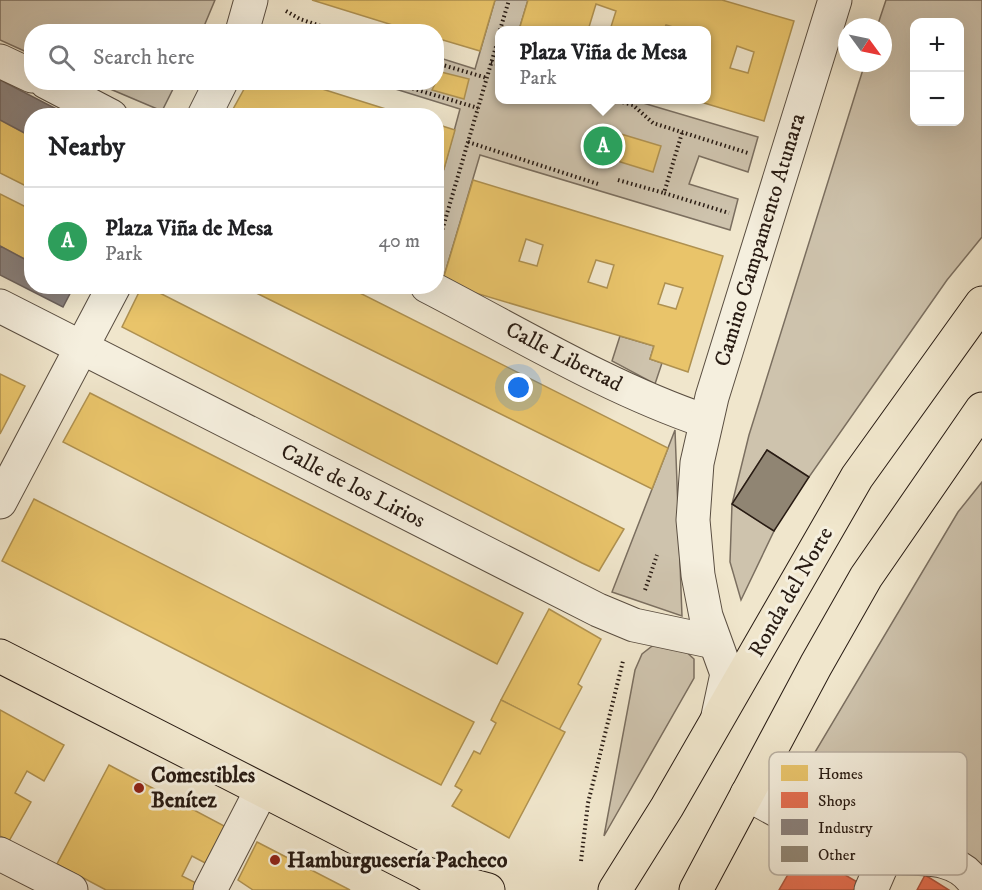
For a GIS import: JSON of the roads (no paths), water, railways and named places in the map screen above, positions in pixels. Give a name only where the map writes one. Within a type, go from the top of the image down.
[{"type":"main road","name":"Ronda del Norte","points":[[615,890],[718,719],[857,477],[982,303]]},
{"type":"main road","points":[[770,752],[866,577],[982,409]]},
{"type":"main road","points":[[0,656],[438,881],[488,890]]},
{"type":"main road","points":[[696,890],[769,754]]},
{"type":"main road","points":[[627,890],[639,890]]},
{"type":"street","name":"Camino Campamento Atunara","points":[[718,719],[727,674],[714,642],[698,575],[693,520],[695,483],[705,421],[835,0]]},
{"type":"street","points":[[249,24],[266,3]]},
{"type":"street","points":[[0,61],[24,72]]},
{"type":"street","points":[[61,90],[96,108]]},
{"type":"street","points":[[208,108],[217,90]]},
{"type":"street","points":[[0,502],[110,294]]},
{"type":"street","name":"Calle Libertad","points":[[442,294],[629,390],[671,410],[705,421]]},
{"type":"street","name":"Calle de los Lirios","points":[[0,306],[588,605],[634,625],[714,642]]},
{"type":"street","points":[[210,890],[261,790]]},
{"type":"street","points":[[747,794],[769,806]]},
{"type":"street","points":[[0,854],[71,890]]},
{"type":"street","points":[[967,874],[973,879],[978,890]]},
{"type":"street","points":[[871,890],[878,875]]},
{"type":"place","name":"Plaza Viña de Mesa","points":[[603,146]]},
{"type":"place","name":"Comestibles Benítez","points":[[139,788]]},
{"type":"place","name":"Hamburguesería Pacheco","points":[[275,860]]}]
